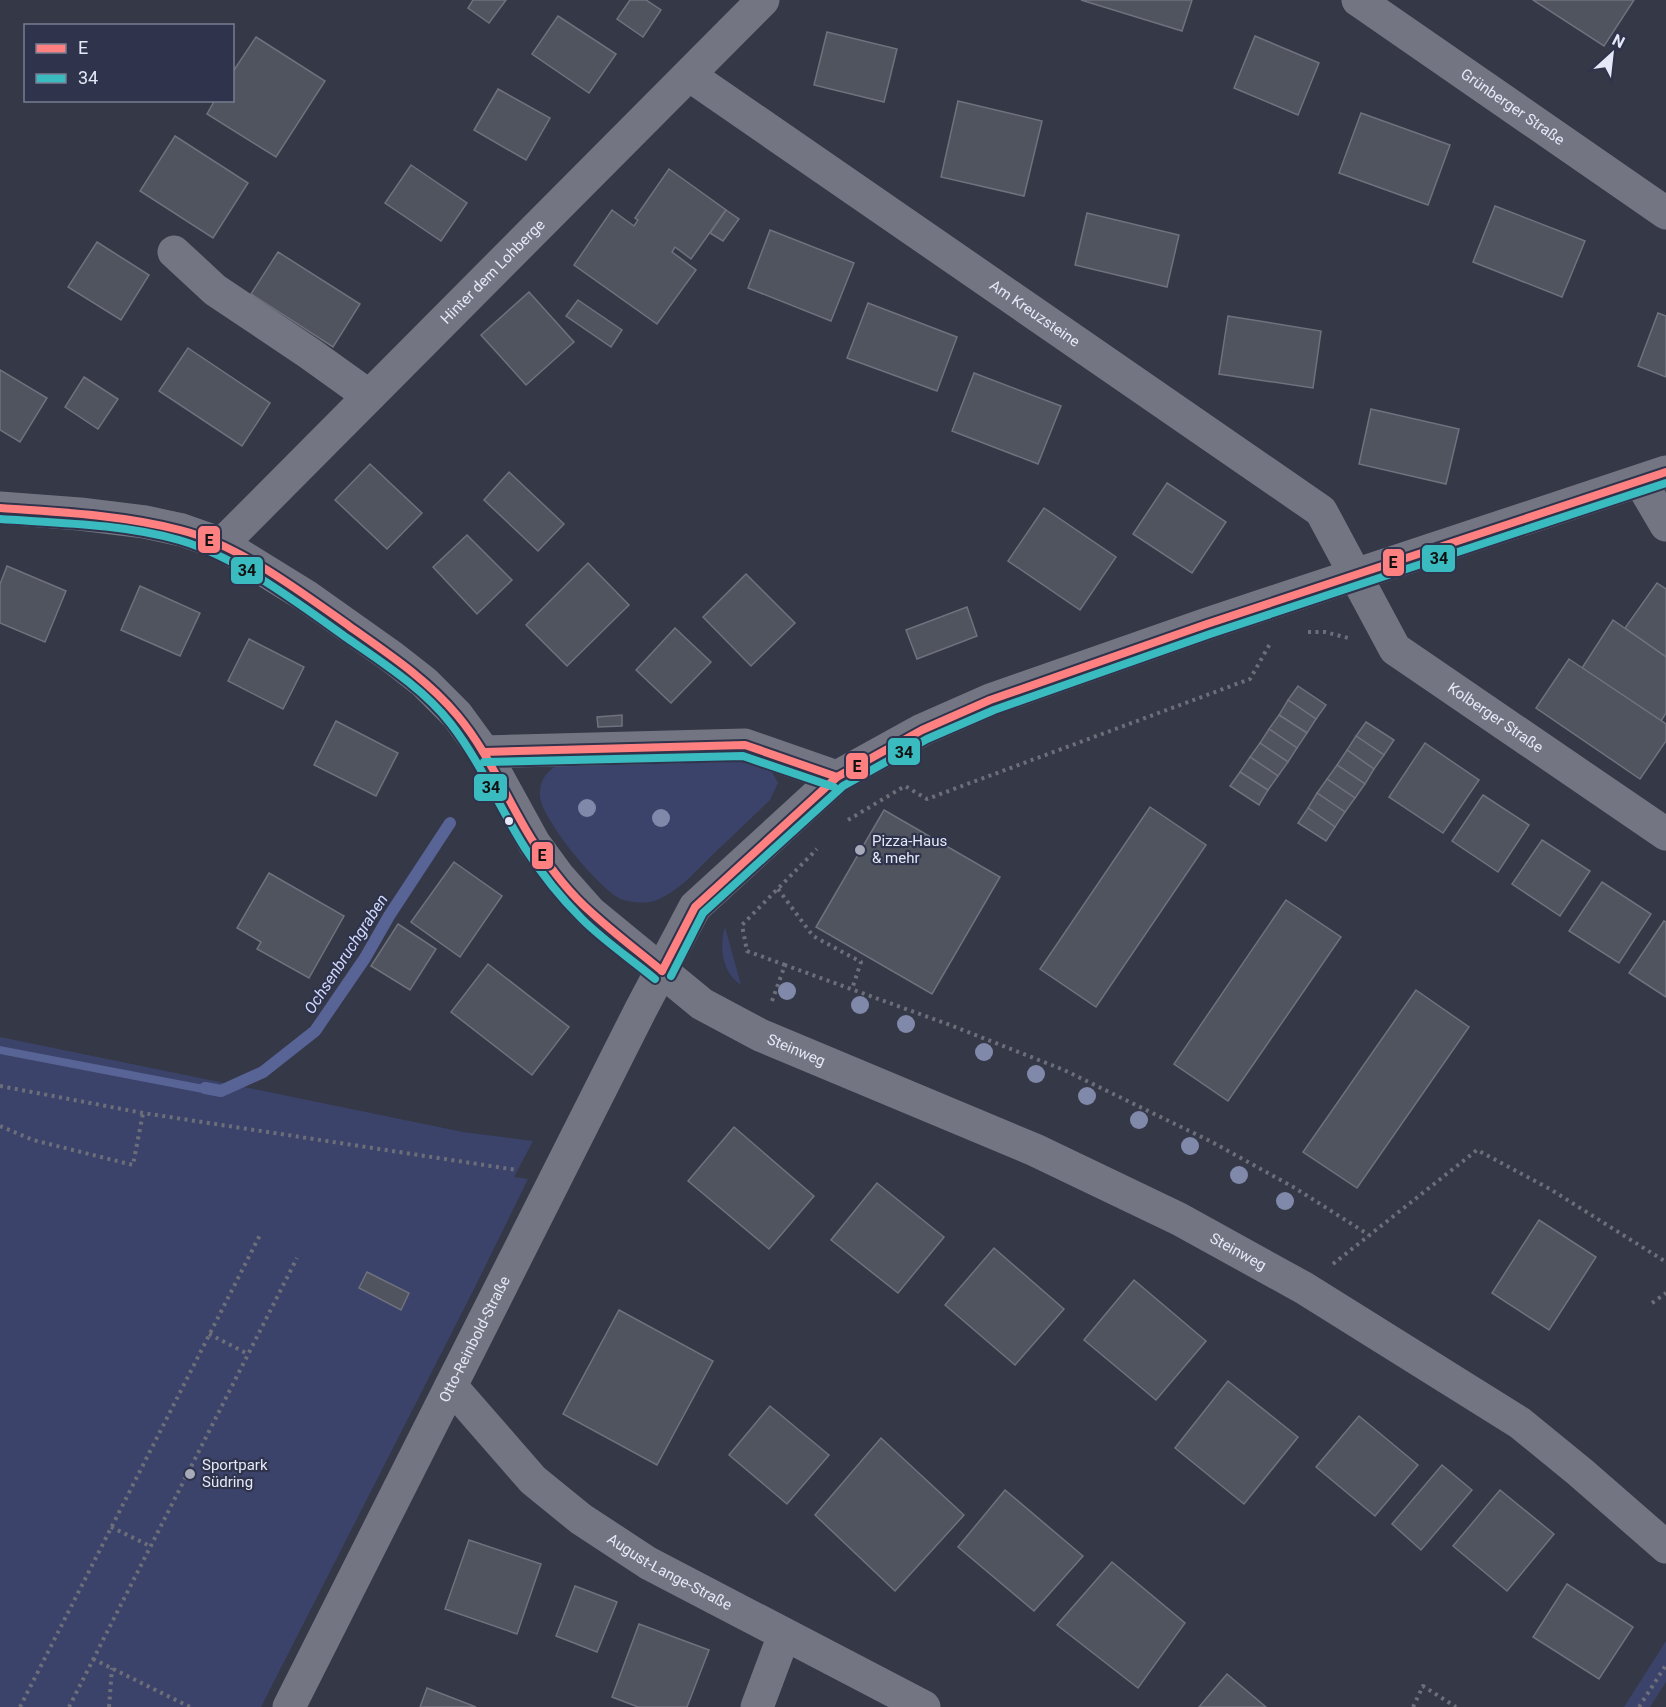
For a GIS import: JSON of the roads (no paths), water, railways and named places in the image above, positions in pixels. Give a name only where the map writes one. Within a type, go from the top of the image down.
[{"type":"street","name":"Hinter dem Lohberge","points":[[222,544],[763,0]]},
{"type":"street","name":"Grünberger Straße","points":[[1358,0],[1666,213]]},
{"type":"street","name":"Am Kreuzsteine","points":[[689,75],[1321,511],[1356,574]]},
{"type":"street","points":[[174,252],[215,290],[369,396]]},
{"type":"street","points":[[1653,476],[1666,525]]},
{"type":"street","name":"Otto-Reinbold-Straße","points":[[289,1707],[695,908],[837,777],[922,730],[990,700],[1207,624],[1653,476]]},
{"type":"street","name":"Steinweg","points":[[0,508],[80,513],[145,522],[182,530],[222,544],[306,596],[393,657],[424,682],[457,715],[484,752],[534,843],[559,877],[590,912],[702,1004],[760,1035],[1035,1150],[1179,1219],[1304,1288],[1520,1423],[1666,1547]]},
{"type":"street","name":"Kolberger Straße","points":[[1356,574],[1395,649],[1666,834]]},
{"type":"street","points":[[484,752],[745,745],[837,777]]},
{"type":"street","name":"August-Lange-Straße","points":[[451,1386],[533,1480],[581,1519],[648,1563],[924,1707]]},
{"type":"street","points":[[757,1707],[784,1635]]},
{"type":"waterway","name":"Ochsenbruchgraben","points":[[205,1088],[221,1091],[263,1072],[315,1031],[365,958],[389,916],[450,823]]},
{"type":"place","name":"Pizza-Haus & mehr","points":[[860,850]]},
{"type":"place","name":"Sportpark Südring","points":[[190,1474]]}]
